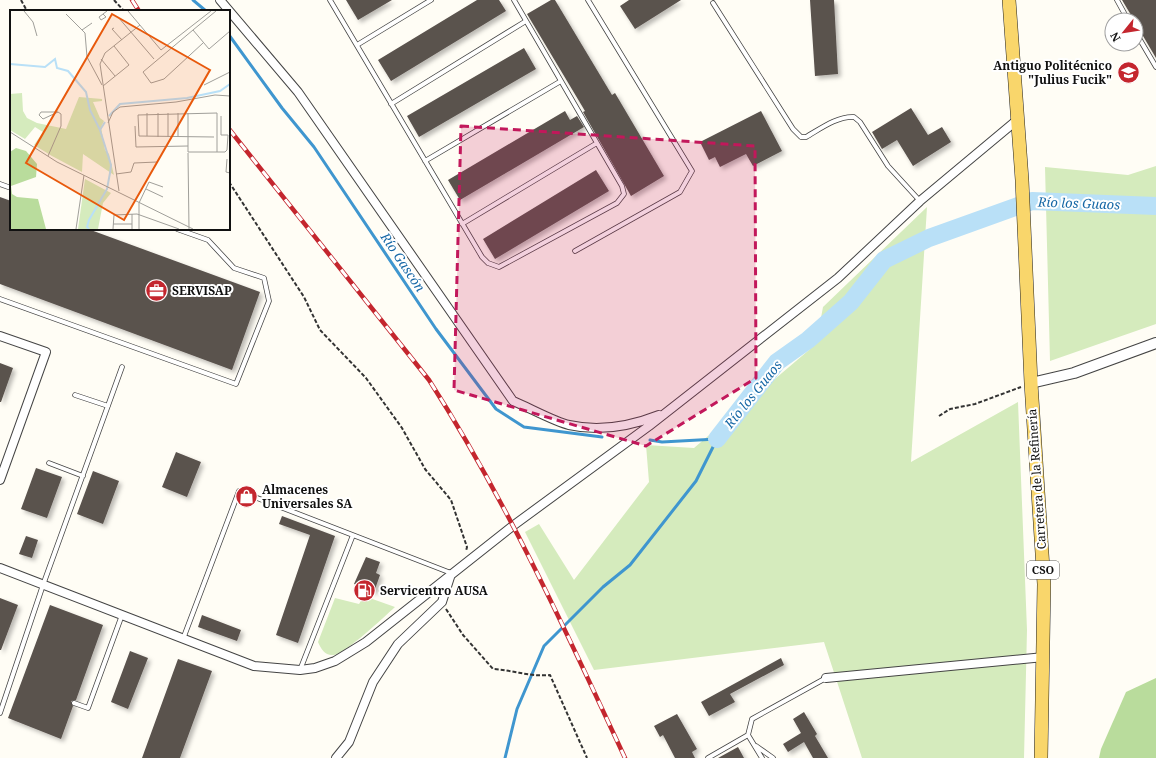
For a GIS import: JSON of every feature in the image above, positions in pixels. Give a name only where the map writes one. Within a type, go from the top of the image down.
[{"type":"main road","name":"CSO","points":[[1009,0],[1016,120]]},
{"type":"main road","name":"Carretera de la Refinería","points":[[1016,120],[1022,180],[1031,383],[1044,584],[1044,657],[1041,758]]},
{"type":"street","points":[[220,0],[228,10]]},
{"type":"street","points":[[230,12],[298,92],[513,401],[569,425],[610,428],[637,424],[668,412]]},
{"type":"street","points":[[0,568],[254,666],[300,670],[315,668],[335,661],[360,646],[464,563],[668,412],[838,278],[920,201],[1016,120]]},
{"type":"street","points":[[0,336],[46,352],[0,480]]},
{"type":"street","points":[[1031,383],[1074,373],[1156,343]]},
{"type":"street","points":[[336,758],[349,742],[373,682],[398,644],[442,602],[451,573]]},
{"type":"street","points":[[826,678],[1044,657]]},
{"type":"lane","points":[[330,0],[482,256],[488,264],[499,267],[617,203],[624,194],[622,186],[514,0]]},
{"type":"lane","points":[[357,45],[431,0]]},
{"type":"lane","points":[[575,251],[680,192],[692,171],[588,0]]},
{"type":"lane","points":[[1117,0],[1124,12]]},
{"type":"lane","points":[[713,3],[793,130],[801,137],[806,137],[848,116],[854,117],[860,122],[888,166],[920,201]]},
{"type":"lane","points":[[391,104],[526,21]]},
{"type":"lane","points":[[1144,47],[1156,67]]},
{"type":"lane","points":[[426,162],[561,81]]},
{"type":"lane","points":[[462,224],[597,143]]},
{"type":"lane","points":[[0,184],[10,188]]},
{"type":"lane","points":[[0,299],[236,384],[269,301],[264,278],[234,268],[208,240],[180,230]]},
{"type":"lane","points":[[0,713],[43,585],[122,366]]},
{"type":"lane","points":[[75,395],[108,406]]},
{"type":"lane","points":[[49,463],[83,476]]},
{"type":"lane","points":[[183,639],[239,491],[451,573]]},
{"type":"lane","points":[[300,670],[353,535]]},
{"type":"lane","points":[[74,703],[88,708],[122,615]]},
{"type":"lane","points":[[762,758],[748,735],[752,719],[826,678]]},
{"type":"lane","points":[[708,758],[748,735]]},
{"type":"lane","points":[[754,745],[773,758]]},
{"type":"path","points":[[21,0],[26,10]]},
{"type":"path","points":[[114,0],[123,10]]},
{"type":"path","points":[[230,184],[304,297],[320,330],[366,378],[402,428],[425,469],[451,500],[467,547],[464,563]]},
{"type":"path","points":[[939,416],[950,409],[975,404],[1031,383]]},
{"type":"path","points":[[442,602],[463,635],[492,670],[506,670],[532,676],[550,675],[587,758]]},
{"type":"highlighted area","points":[[461,126],[755,146],[756,378],[646,446],[454,390]]},
{"type":"green space","points":[[1156,166],[1156,324],[1050,361],[1045,167],[1128,175]]},
{"type":"green space","points":[[927,207],[911,462],[1018,402],[1027,630],[1024,758],[862,758],[824,642],[594,670],[525,532],[539,524],[574,580],[649,482],[646,445],[694,448],[816,344],[823,307]]},
{"type":"green space","points":[[364,596],[395,607],[365,634],[340,653],[331,655],[326,653],[318,642],[335,598],[359,604]]},
{"type":"green space","points":[[1156,678],[1156,758],[1099,758],[1101,749],[1126,692]]},
{"type":"building","points":[[346,0],[392,0],[358,20]]},
{"type":"building","points":[[477,0],[499,0],[506,11],[391,81],[378,60]]},
{"type":"building","points":[[551,0],[555,0],[612,95],[615,93],[664,176],[631,196],[583,112],[585,111],[527,14]]},
{"type":"building","points":[[629,0],[681,0],[635,29],[620,6]]},
{"type":"building","points":[[810,0],[834,0],[838,74],[815,76]]},
{"type":"building","points":[[1122,0],[1156,0],[1156,58],[1144,38],[1144,12],[1129,12]]},
{"type":"building","points":[[524,48],[536,69],[419,137],[407,116]]},
{"type":"building","points":[[911,108],[928,135],[942,127],[951,142],[913,166],[897,140],[882,149],[872,132]]},
{"type":"building","points":[[565,111],[570,120],[577,116],[584,127],[460,200],[448,180]]},
{"type":"building","points":[[761,111],[782,151],[753,166],[746,154],[720,167],[715,157],[709,160],[700,142]]},
{"type":"building","points":[[596,170],[609,191],[495,259],[483,239]]},
{"type":"building","points":[[0,197],[10,201],[10,230],[91,230],[260,292],[232,370],[0,284]]},
{"type":"building","points":[[0,363],[13,368],[1,402],[0,402]]},
{"type":"building","points":[[176,452],[201,462],[187,497],[162,487]]},
{"type":"building","points":[[36,468],[62,477],[47,518],[21,509]]},
{"type":"building","points":[[93,471],[119,481],[103,524],[77,514]]},
{"type":"building","points":[[282,516],[335,536],[298,643],[276,635],[310,535],[279,524]]},
{"type":"building","points":[[26,536],[38,540],[32,558],[19,554]]},
{"type":"building","points":[[366,557],[380,562],[376,573],[380,575],[374,592],[354,584]]},
{"type":"building","points":[[0,598],[18,605],[1,650],[0,650]]},
{"type":"building","points":[[50,605],[103,625],[76,700],[71,701],[73,706],[61,739],[8,718]]},
{"type":"building","points":[[202,615],[241,630],[237,641],[198,627]]},
{"type":"building","points":[[130,651],[148,658],[128,709],[111,702]]},
{"type":"building","points":[[781,658],[784,665],[730,694],[735,702],[709,716],[701,702]]},
{"type":"building","points":[[178,659],[212,671],[180,758],[142,758]]},
{"type":"building","points":[[804,712],[817,734],[815,736],[828,758],[813,758],[804,742],[788,752],[783,744],[801,733],[793,719]]},
{"type":"building","points":[[677,714],[697,749],[692,752],[695,758],[675,758],[663,735],[660,737],[654,726]]},
{"type":"building","points":[[738,747],[744,758],[718,758]]},
{"type":"waterway","name":"Río Gascón","points":[[193,0],[205,10]]},
{"type":"waterway","name":"Río Gascón","points":[[230,36],[282,108],[314,147],[436,329],[496,409],[524,427],[602,437]]},
{"type":"waterway","name":"Río los Guaos","points":[[717,439],[777,362],[808,340],[851,302],[884,260],[929,238],[1032,201],[1156,206]]},
{"type":"waterway","name":"Río los Guaos","points":[[505,758],[517,709],[544,646],[603,587],[630,565],[696,481],[717,439],[662,442],[650,440]]},
{"type":"railway","points":[[132,0],[138,10]]},
{"type":"railway","points":[[230,130],[429,380],[457,425],[509,518],[557,613],[625,758]]},
{"type":"place","name":"Antiguo Politécnico \"Julius Fucik\"","points":[[1128,73]]},
{"type":"place","name":"SERVISAP","points":[[157,291]]},
{"type":"place","name":"Almacenes Universales SA","points":[[246,497]]},
{"type":"place","name":"Servicentro AUSA","points":[[365,591]]}]
